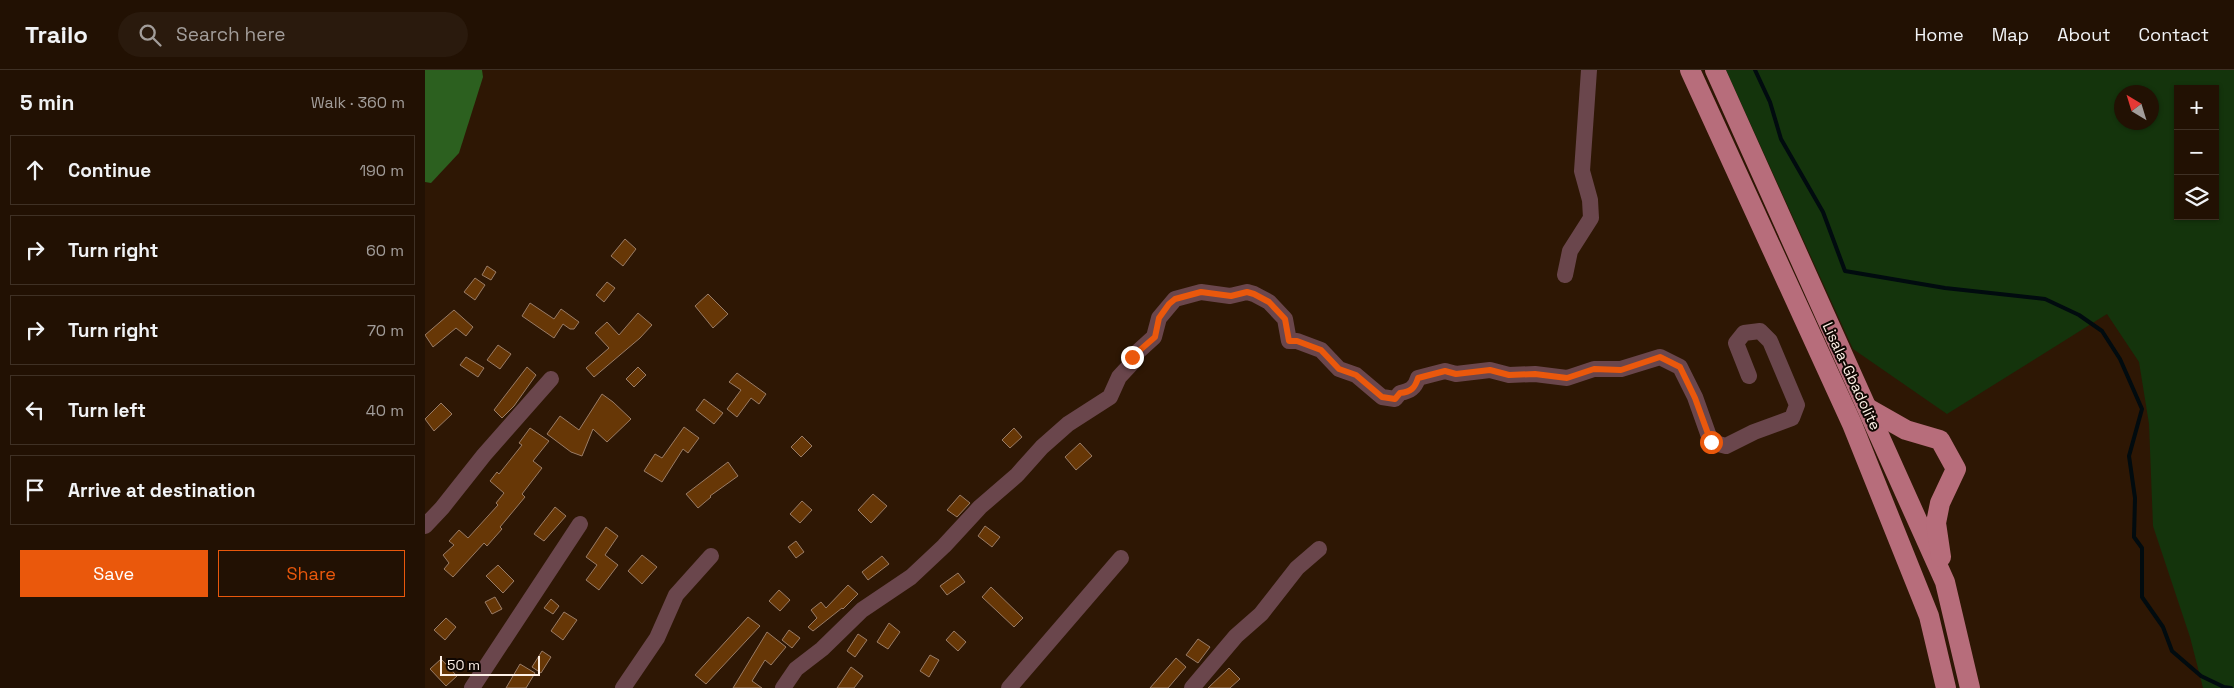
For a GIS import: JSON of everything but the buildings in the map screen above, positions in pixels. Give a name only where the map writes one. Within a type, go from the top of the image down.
[{"type":"main road","name":"Lisala-Gbadolite","points":[[1690,70],[1852,424],[1929,616],[1946,688]]},
{"type":"main road","name":"Lisala-Gbadolite","points":[[1715,70],[1795,252],[1869,409],[1945,582],[1970,688]]},
{"type":"main road","points":[[1869,409],[1899,426],[1940,440],[1956,469],[1940,503],[1936,523],[1945,582]]},
{"type":"street","points":[[1565,275],[1570,251],[1591,218],[1590,200],[1582,171],[1589,70]]},
{"type":"street","points":[[783,688],[796,669],[822,649],[862,610],[911,577],[944,546],[980,507],[1017,475],[1068,424],[1110,396],[1119,377],[1132,363],[1132,357],[1155,337],[1159,318],[1175,299],[1201,292],[1231,296],[1247,292],[1254,294],[1269,302],[1285,319],[1289,341],[1297,341],[1321,350],[1339,369],[1356,375],[1382,397],[1395,399],[1400,393],[1409,392],[1415,386],[1418,378],[1445,371],[1456,374],[1490,370],[1509,375],[1535,374],[1567,378],[1594,369],[1621,370],[1660,357],[1680,367],[1695,398],[1711,442],[1726,446],[1754,432],[1792,418],[1797,405],[1770,341],[1760,331],[1744,333],[1736,343],[1749,376]]},
{"type":"street","points":[[425,526],[551,379]]},
{"type":"street","points":[[473,688],[580,524]]},
{"type":"street","points":[[1192,688],[1237,636],[1261,614],[1297,568],[1319,549]]},
{"type":"street","points":[[623,688],[657,638],[676,595],[711,556]]},
{"type":"street","points":[[1009,688],[1121,558]]},
{"type":"green space","points":[[425,70],[482,70],[483,77],[459,153],[431,183],[425,182]]},
{"type":"green space","points":[[1726,70],[2234,70],[2234,688],[2203,688],[2190,637],[2153,526],[2149,424],[2139,362],[2107,314],[1947,414],[1853,349]]},
{"type":"waterway","points":[[1755,70],[1770,102],[1781,139],[1823,212],[1845,271],[1945,288],[2045,299],[2079,315],[2102,331],[2120,359],[2142,409],[2129,456],[2135,498],[2134,537],[2142,548],[2142,597],[2163,627],[2172,651],[2201,676],[2224,687],[2231,688]]},
{"type":"route","points":[[1132,357],[1155,337],[1159,318],[1175,299],[1201,292],[1231,296],[1247,292],[1269,302],[1285,319],[1289,341],[1297,341],[1321,350],[1339,369],[1356,375],[1382,397],[1395,399],[1400,393],[1409,392],[1415,386],[1418,378],[1445,371],[1456,374],[1490,370],[1509,375],[1535,374],[1567,378],[1594,369],[1621,370],[1660,357],[1680,367],[1695,398],[1711,442]]}]
